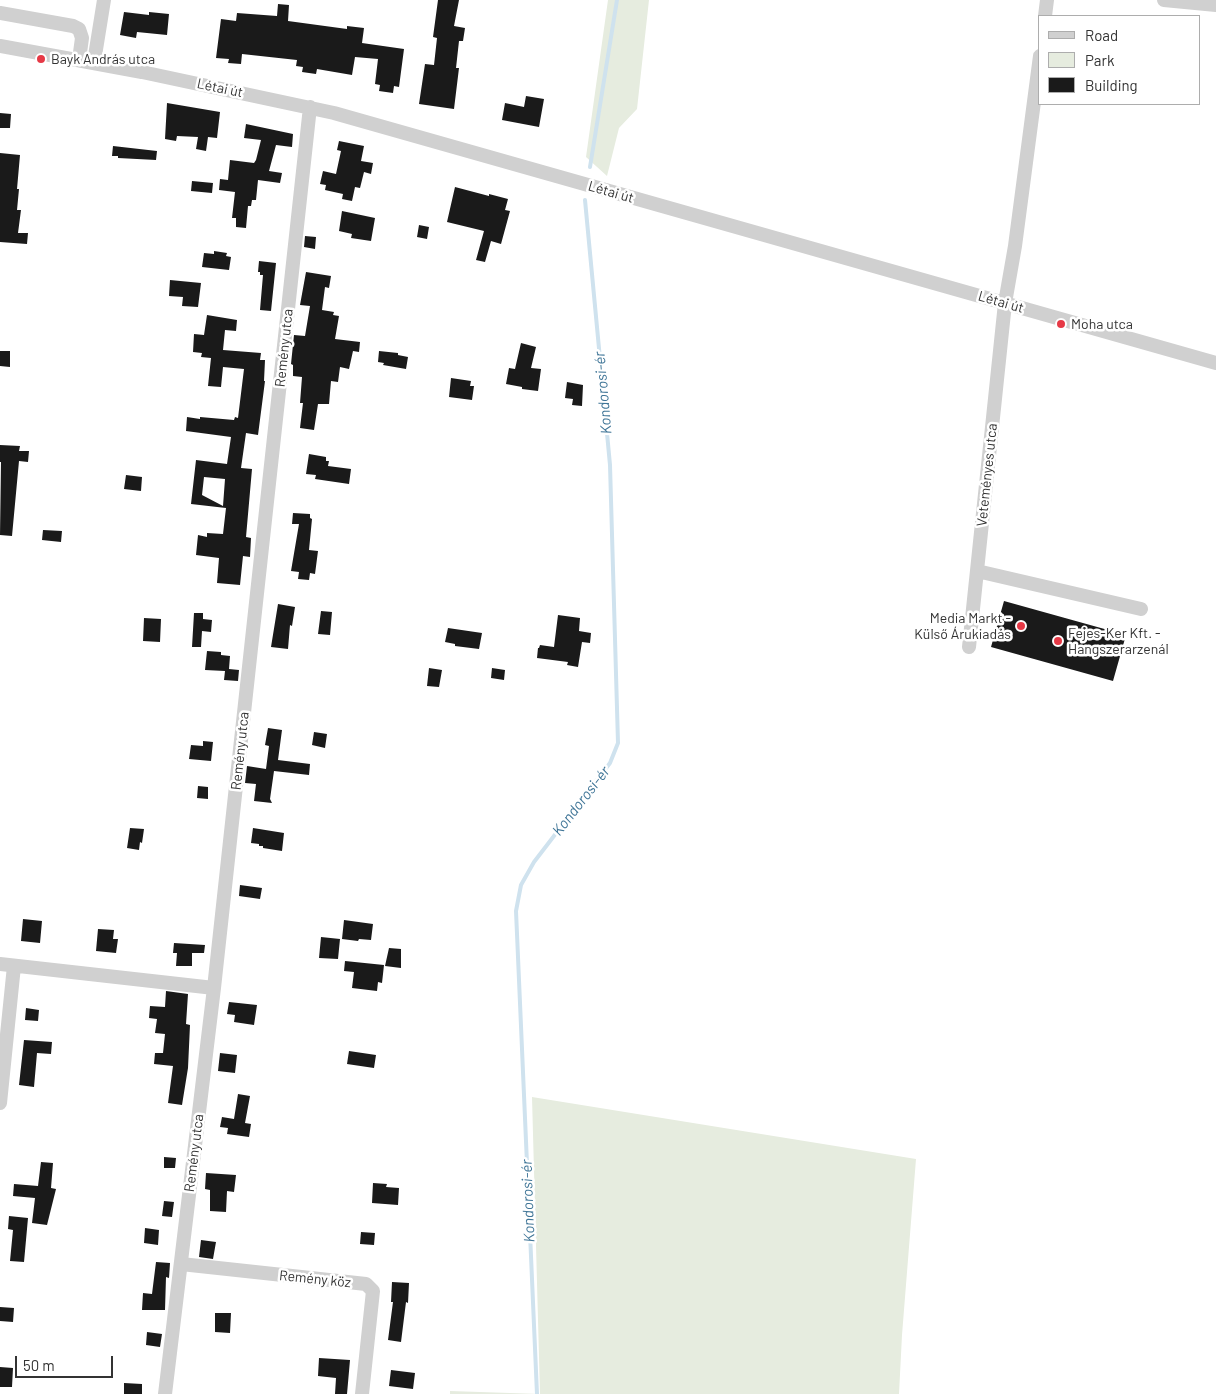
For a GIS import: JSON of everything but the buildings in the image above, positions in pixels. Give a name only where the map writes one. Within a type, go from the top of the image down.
[{"type":"street","points":[[94,62],[104,0]]},
{"type":"street","points":[[1045,15],[1047,0]]},
{"type":"street","points":[[1164,0],[1216,5]]},
{"type":"street","points":[[0,13],[79,28],[82,38],[79,60]]},
{"type":"street","name":"Létai út","points":[[0,46],[94,62],[310,107],[1216,363]]},
{"type":"street","points":[[1006,303],[1038,71]]},
{"type":"street","name":"Remény utca","points":[[165,1394],[214,988],[310,107]]},
{"type":"street","name":"Veteményes utca","points":[[969,647],[1006,303]]},
{"type":"street","points":[[977,571],[1141,609]]},
{"type":"street","points":[[0,1104],[7,965],[214,988]]},
{"type":"street","name":"Remény köz","points":[[180,1264],[366,1284],[373,1291],[362,1394]]},
{"type":"green space","points":[[608,0],[649,0],[637,109],[619,128],[607,176],[586,157]]},
{"type":"green space","points":[[532,1097],[916,1159],[899,1394],[540,1394]]},
{"type":"green space","points":[[450,1391],[540,1394],[450,1394]]},
{"type":"waterway","name":"Kondorosi-ér","points":[[590,167],[617,0]]},
{"type":"waterway","name":"Kondorosi-ér","points":[[537,1394],[516,911],[521,885],[534,862],[610,763],[618,743],[610,465],[585,200]]},
{"type":"place","name":"Bayk András utca","points":[[41,59]]},
{"type":"place","name":"Moha utca","points":[[1061,324]]},
{"type":"place","name":"Media Markt - Külső Árukiadás","points":[[1021,626]]},
{"type":"place","name":"Fejes-Ker Kft. - Hangszerarzenál","points":[[1058,641]]}]
